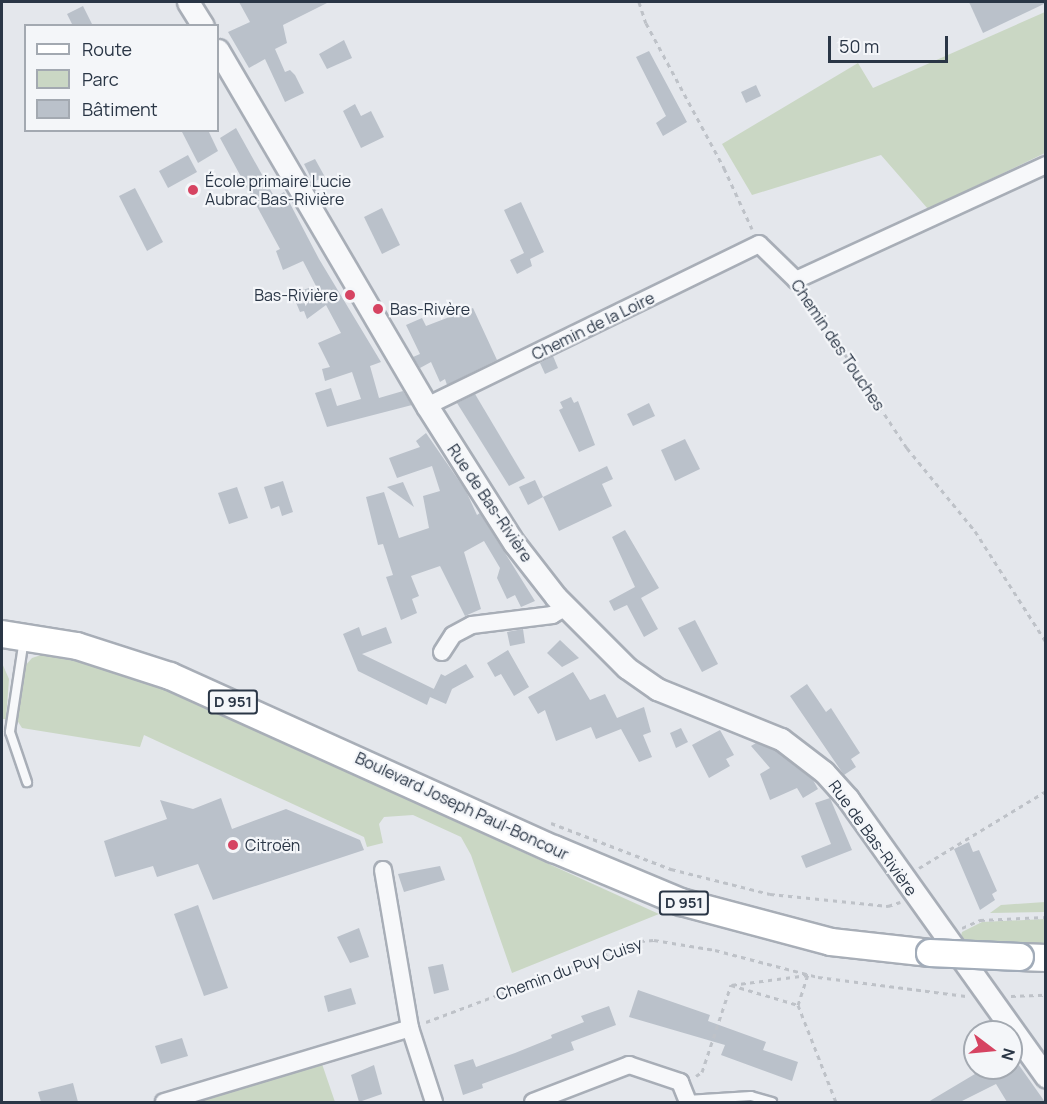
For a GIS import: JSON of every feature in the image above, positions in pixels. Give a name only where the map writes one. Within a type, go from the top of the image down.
[{"type":"main road","name":"Boulevard Joseph Paul-Boncour","points":[[13,635],[130,661],[221,696],[554,849],[681,902],[831,942],[937,945]]},
{"type":"main road","name":"D 951","points":[[937,945],[1020,957],[1046,957]]},
{"type":"street","points":[[188,2],[202,24]]},
{"type":"street","name":"Rue de Bas-Rivière","points":[[219,52],[427,406],[514,543],[566,608],[627,668],[657,689],[688,704],[751,725],[803,753],[848,799],[909,885],[937,945],[984,995],[1046,1077]]},
{"type":"street","points":[[796,280],[1046,165]]},
{"type":"street","name":"Chemin des Touches","points":[[759,244],[796,280]]},
{"type":"street","name":"Chemin de la Loire","points":[[427,406],[759,244]]},
{"type":"street","points":[[442,652],[453,635],[471,625],[552,615],[566,608]]},
{"type":"street","points":[[383,870],[410,1028],[434,1102]]},
{"type":"street","points":[[164,1102],[410,1028]]},
{"type":"street","points":[[533,1102],[629,1065],[680,1082],[687,1101]]},
{"type":"lane","points":[[13,635],[10,732],[27,782]]},
{"type":"lane","points":[[687,1101],[751,1096],[772,1102]]},
{"type":"path","points":[[639,2],[646,23],[724,168],[759,244]]},
{"type":"path","name":"Chemin des Touches","points":[[796,280],[906,448],[975,531],[1046,642]]},
{"type":"path","points":[[549,823],[671,868],[770,894],[888,906],[909,885],[1046,791]]},
{"type":"path","points":[[937,945],[980,920],[1046,917]]},
{"type":"path","name":"Chemin du Puy Cuisy","points":[[410,1028],[640,941],[688,945],[808,975],[884,987],[984,995],[1046,994]]},
{"type":"path","points":[[730,985],[808,975],[798,1005],[836,1102]]},
{"type":"path","points":[[730,985],[798,1005]]},
{"type":"path","points":[[680,1082],[702,1072],[730,985]]},
{"type":"green space","points":[[1045,12],[1045,153],[928,209],[881,155],[752,195],[722,144],[858,63],[873,88]]},
{"type":"green space","points":[[41,655],[80,662],[155,685],[659,914],[512,973],[471,855],[461,837],[413,815],[384,817],[379,824],[383,843],[367,847],[364,837],[144,735],[140,747],[22,728],[17,720],[25,666],[32,658]]},
{"type":"green space","points":[[2,663],[9,679],[6,719],[2,719]]},
{"type":"green space","points":[[1045,902],[1045,912],[990,913],[1001,905]]},
{"type":"green space","points":[[1045,919],[1045,945],[959,943],[962,932],[982,922]]},
{"type":"green space","points":[[321,1061],[335,1102],[198,1102]]},
{"type":"building","points":[[239,2],[329,2],[283,25],[287,43],[275,49],[285,72],[290,70],[295,75],[304,93],[285,102],[265,59],[249,68],[228,32],[250,22]]},
{"type":"building","points":[[969,2],[1046,2],[1046,3],[983,33]]},
{"type":"building","points":[[83,6],[92,24],[72,24],[67,14]]},
{"type":"building","points":[[344,40],[352,58],[327,69],[319,54]]},
{"type":"building","points":[[649,51],[687,122],[663,136],[656,123],[666,116],[636,57]]},
{"type":"building","points":[[756,85],[761,96],[746,103],[741,92]]},
{"type":"building","points":[[355,104],[361,116],[371,111],[384,137],[361,148],[343,111]]},
{"type":"building","points":[[236,128],[275,198],[284,192],[319,259],[381,362],[370,366],[379,398],[403,391],[412,405],[327,427],[315,393],[331,388],[337,406],[361,399],[352,372],[325,381],[322,369],[330,367],[318,343],[341,333],[326,305],[307,319],[304,311],[300,312],[292,293],[316,286],[303,261],[283,270],[276,251],[280,249],[220,138]]},
{"type":"building","points":[[182,132],[209,132],[218,151],[198,163]]},
{"type":"building","points":[[188,155],[197,172],[168,188],[159,171]]},
{"type":"building","points":[[315,159],[325,177],[313,182],[304,164]]},
{"type":"building","points":[[135,188],[163,242],[147,251],[119,196]]},
{"type":"building","points":[[521,202],[544,252],[530,259],[532,266],[517,274],[510,260],[524,253],[504,210]]},
{"type":"building","points":[[382,208],[400,245],[382,254],[364,217]]},
{"type":"building","points":[[473,308],[497,360],[447,385],[445,379],[440,382],[431,362],[420,368],[413,357],[420,354],[406,325],[422,318],[426,326]]},
{"type":"building","points":[[553,356],[558,368],[545,374],[540,363]]},
{"type":"building","points":[[475,394],[525,478],[509,486],[457,403]]},
{"type":"building","points":[[571,397],[574,403],[578,401],[595,445],[579,452],[559,410],[563,408],[560,402]]},
{"type":"building","points":[[649,403],[655,416],[633,426],[627,414]]},
{"type":"building","points":[[426,433],[466,491],[477,515],[480,513],[535,601],[521,607],[515,595],[507,599],[497,578],[500,568],[484,541],[464,552],[481,609],[465,616],[440,566],[411,576],[419,596],[412,599],[417,613],[401,620],[386,577],[393,575],[383,544],[378,545],[366,497],[384,492],[399,538],[429,528],[423,496],[440,491],[432,466],[397,478],[389,458],[420,447],[416,441]]},
{"type":"building","points":[[685,439],[700,469],[675,481],[661,450]]},
{"type":"building","points":[[607,466],[613,479],[602,484],[612,506],[559,531],[543,497]]},
{"type":"building","points":[[535,480],[543,497],[528,505],[519,487]]},
{"type":"building","points":[[283,481],[293,512],[282,516],[279,506],[271,509],[264,487]]},
{"type":"building","points":[[403,482],[414,507],[387,487]]},
{"type":"building","points":[[237,487],[248,518],[229,524],[218,493]]},
{"type":"building","points":[[625,530],[659,588],[641,598],[658,629],[644,637],[627,605],[614,611],[609,601],[635,587],[612,537]]},
{"type":"building","points":[[695,620],[718,664],[702,672],[678,628]]},
{"type":"building","points":[[359,627],[362,636],[386,627],[392,643],[362,654],[434,689],[441,674],[445,676],[466,664],[474,677],[452,689],[446,704],[430,697],[427,705],[358,671],[343,634]]},
{"type":"building","points":[[523,629],[525,643],[510,646],[507,632]]},
{"type":"building","points":[[560,640],[579,658],[562,667],[547,653]]},
{"type":"building","points":[[508,650],[529,687],[514,696],[501,674],[495,677],[487,663]]},
{"type":"building","points":[[573,672],[590,700],[605,694],[617,718],[644,707],[651,732],[643,735],[652,757],[639,762],[621,729],[596,739],[591,727],[556,741],[545,710],[538,714],[528,697]]},
{"type":"building","points":[[807,684],[826,712],[831,708],[860,753],[851,759],[856,767],[844,775],[790,696]]},
{"type":"building","points":[[681,728],[688,742],[676,748],[670,733]]},
{"type":"building","points":[[720,730],[734,755],[726,759],[730,766],[709,778],[692,745]]},
{"type":"building","points":[[756,743],[775,750],[813,780],[818,789],[803,798],[797,788],[770,800],[760,774],[770,768],[751,746]]},
{"type":"building","name":"Citroën","points":[[221,798],[232,829],[286,809],[360,840],[364,850],[213,900],[198,864],[157,877],[153,866],[115,877],[104,841],[167,819],[160,800],[193,809]]},
{"type":"building","points":[[830,798],[852,850],[806,868],[801,856],[831,844],[815,803]]},
{"type":"building","points":[[969,842],[973,852],[979,850],[997,891],[992,894],[995,900],[980,910],[954,849]]},
{"type":"building","points":[[440,866],[445,880],[404,892],[398,874]]},
{"type":"building","points":[[198,905],[228,988],[204,996],[174,914]]},
{"type":"building","points":[[359,928],[369,957],[350,963],[337,937]]},
{"type":"building","points":[[443,964],[449,990],[434,994],[428,967]]},
{"type":"building","points":[[351,988],[356,1004],[328,1012],[324,996]]},
{"type":"building","points":[[638,990],[710,1015],[708,1021],[766,1042],[763,1050],[798,1062],[792,1081],[721,1055],[725,1045],[629,1017]]},
{"type":"building","points":[[609,1006],[616,1025],[571,1042],[574,1050],[482,1084],[483,1088],[463,1095],[454,1065],[473,1059],[476,1067],[515,1053],[584,1022],[581,1016]]},
{"type":"building","points":[[182,1038],[188,1056],[161,1064],[155,1046]]},
{"type":"building","points":[[374,1065],[382,1094],[359,1102],[351,1075]]},
{"type":"building","points":[[1023,1071],[1045,1102],[1007,1102],[996,1084],[960,1102],[928,1102],[965,1080],[1023,1080]]},
{"type":"building","points":[[73,1083],[78,1102],[41,1102],[38,1092]]},
{"type":"place","name":"École primaire Lucie Aubrac Bas-Rivière","points":[[193,190]]},
{"type":"place","name":"Bas-Rivière","points":[[350,295]]},
{"type":"place","name":"Bas-Rivère","points":[[378,309]]},
{"type":"place","name":"Citroën","points":[[233,845]]}]
